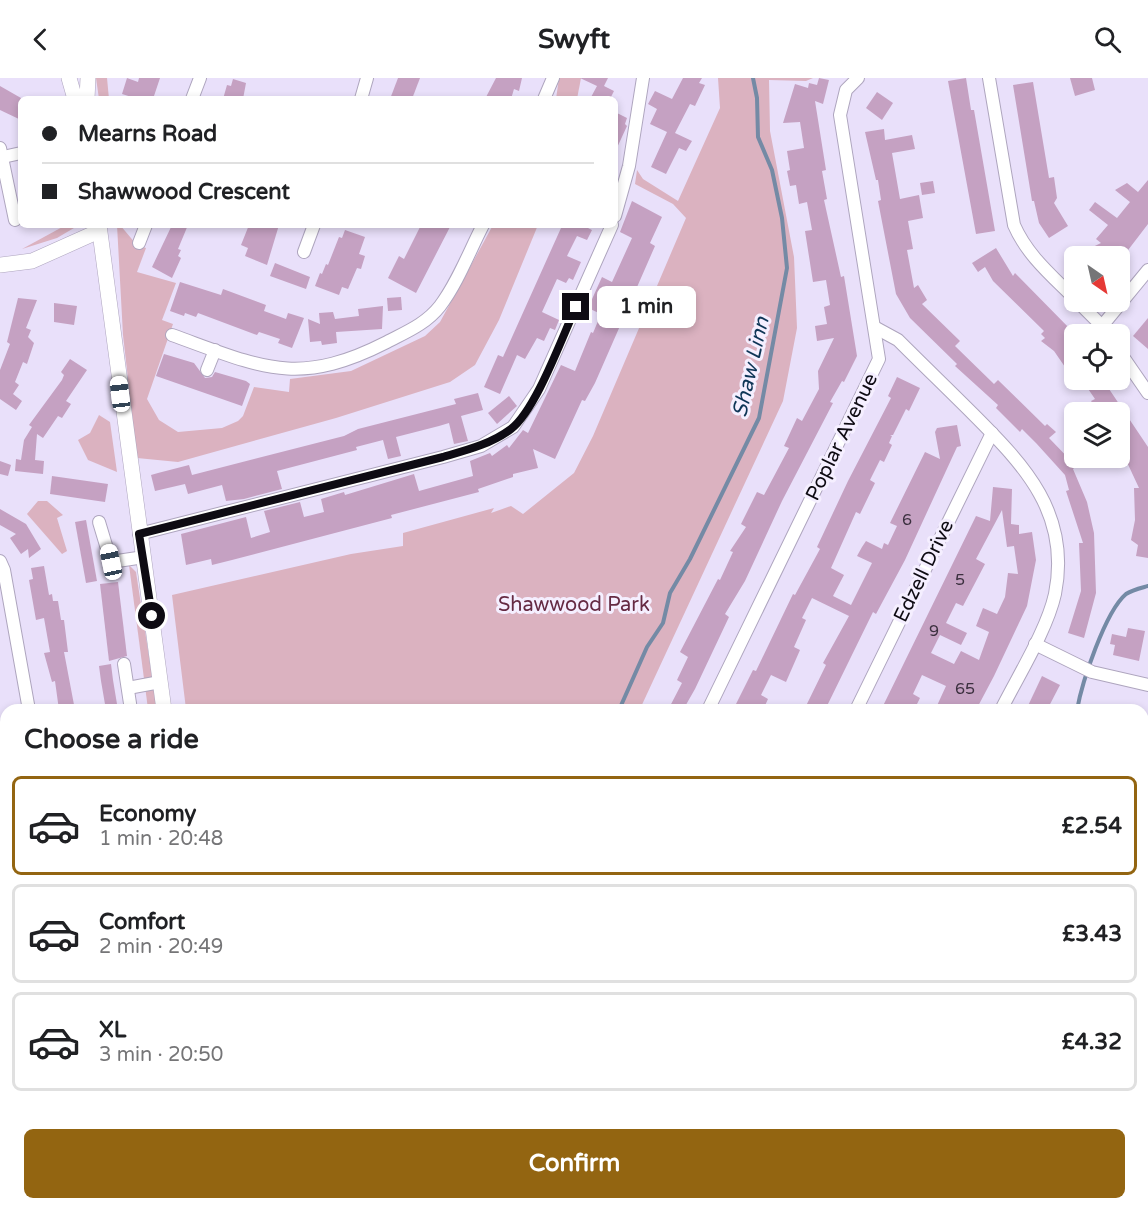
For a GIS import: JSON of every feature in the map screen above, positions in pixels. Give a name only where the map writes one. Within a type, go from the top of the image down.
[{"type":"street","points":[[69,78],[74,96]]},
{"type":"street","points":[[87,96],[88,78]]},
{"type":"street","points":[[193,96],[200,78]]},
{"type":"street","points":[[362,96],[367,78]]},
{"type":"street","points":[[545,96],[553,78]]},
{"type":"street","points":[[618,205],[629,166],[643,78]]},
{"type":"street","name":"Poplar Avenue","points":[[711,704],[879,359],[876,328],[840,115],[846,90],[858,78]]},
{"type":"street","points":[[989,78],[1014,225],[1022,242],[1039,264],[1064,288]]},
{"type":"street","points":[[15,220],[1,152],[18,153]]},
{"type":"street","points":[[0,266],[32,261],[99,228],[163,704]]},
{"type":"street","points":[[139,243],[145,228]]},
{"type":"street","points":[[304,252],[313,228]]},
{"type":"street","points":[[172,335],[270,368],[296,370],[324,367],[356,357],[427,321],[452,289],[482,228]]},
{"type":"street","points":[[139,534],[443,457],[481,446],[498,437],[513,427],[540,389],[611,228]]},
{"type":"street","points":[[1109,324],[1148,270]]},
{"type":"street","points":[[1088,312],[1099,324]]},
{"type":"street","points":[[876,328],[898,340],[1022,465],[1044,500],[1055,532],[1059,565],[1054,596],[1035,644],[1004,704]]},
{"type":"street","points":[[207,370],[215,350]]},
{"type":"street","points":[[1130,367],[1148,393]]},
{"type":"street","name":"Edzell Drive","points":[[859,704],[992,433]]},
{"type":"street","points":[[99,522],[111,562],[144,557]]},
{"type":"street","points":[[0,561],[4,570],[28,704]]},
{"type":"street","points":[[1035,644],[1092,672],[1148,685]]},
{"type":"street","points":[[123,664],[130,704]]},
{"type":"street","points":[[128,688],[160,682]]},
{"type":"green space","points":[[96,78],[107,78],[109,96],[99,96]]},
{"type":"green space","points":[[559,78],[581,78],[578,96],[556,96]]},
{"type":"green space","name":"Shawwood Park","points":[[718,78],[813,78],[806,81],[769,80],[770,131],[794,257],[797,328],[783,401],[642,704],[185,704],[172,595],[351,554],[403,546],[403,533],[494,508],[491,513],[511,506],[523,514],[574,473],[593,436],[686,218],[673,204],[635,184],[637,170],[643,179],[678,201],[720,108]]},
{"type":"green space","points":[[60,228],[74,228],[57,238],[22,249]]},
{"type":"green space","points":[[117,228],[123,228],[136,244],[146,248],[137,272],[176,283],[162,320],[173,324],[147,399],[159,420],[178,432],[222,428],[238,421],[243,416],[254,387],[289,392],[290,379],[351,371],[425,336],[440,322],[491,228],[537,228],[499,320],[475,365],[450,382],[336,418],[178,462],[137,458],[123,335]]},
{"type":"green space","points":[[99,415],[110,422],[117,472],[88,460],[78,440],[90,433]]},
{"type":"green space","points":[[38,501],[47,501],[63,515],[57,518],[67,551],[62,554],[27,514]]},
{"type":"green space","points":[[129,565],[136,572],[156,704],[147,704]]},
{"type":"building","points":[[127,78],[138,82],[139,78],[160,78],[154,96],[122,94]]},
{"type":"building","points":[[398,78],[420,78],[413,96],[391,96]]},
{"type":"building","points":[[496,78],[522,78],[519,91],[514,89],[512,96],[487,96]]},
{"type":"building","points":[[580,78],[608,78],[604,86],[614,91],[612,96],[592,96],[597,86]]},
{"type":"building","points":[[683,78],[702,78],[699,83],[705,85],[695,106],[690,104],[675,133],[692,141],[686,151],[679,148],[666,174],[651,167],[667,132],[650,124],[657,109],[648,104],[655,91],[672,99]]},
{"type":"building","points":[[819,78],[829,80],[823,104],[815,101],[826,170],[822,171],[827,199],[824,200],[841,277],[844,276],[857,356],[844,382],[842,381],[830,402],[833,403],[782,501],[745,581],[725,614],[729,617],[695,689],[686,704],[671,704],[682,683],[677,680],[688,657],[680,652],[718,579],[720,580],[733,552],[730,551],[746,527],[741,524],[757,492],[764,495],[789,448],[784,446],[797,418],[802,421],[819,389],[818,371],[834,338],[817,341],[815,326],[827,324],[824,307],[830,305],[826,280],[813,282],[805,231],[812,230],[807,202],[799,204],[796,185],[790,186],[787,171],[790,170],[787,151],[804,148],[800,122],[783,123],[795,84],[808,88],[809,83],[817,85]]},
{"type":"building","points":[[966,78],[971,110],[974,110],[995,231],[976,234],[948,81]]},
{"type":"building","points":[[1070,78],[1092,78],[1095,90],[1075,96]]},
{"type":"building","points":[[233,79],[246,83],[244,96],[224,96],[227,85],[231,86]]},
{"type":"building","points":[[1033,82],[1049,178],[1054,177],[1057,198],[1054,203],[1068,226],[1049,238],[1039,223],[1034,201],[1032,201],[1013,85]]},
{"type":"building","points":[[0,86],[18,96],[18,119],[0,110]]},
{"type":"building","points":[[877,92],[893,103],[882,120],[866,108]]},
{"type":"building","points":[[618,114],[627,118],[625,124],[627,126],[618,146]]},
{"type":"building","points":[[884,129],[885,140],[912,135],[915,149],[892,153],[900,199],[919,195],[923,218],[908,221],[913,249],[907,250],[914,288],[918,285],[927,300],[922,304],[960,341],[955,346],[994,384],[998,380],[1045,426],[1047,424],[1056,432],[1049,438],[1064,454],[1064,468],[1074,468],[1087,502],[1094,533],[1096,593],[1084,638],[1068,633],[1081,591],[1079,543],[1083,543],[1066,491],[1069,490],[1065,475],[1022,429],[1020,432],[996,408],[998,405],[955,366],[957,364],[910,318],[896,294],[878,201],[881,200],[878,180],[876,180],[865,132]]},
{"type":"building","points":[[1148,180],[1148,224],[1130,248],[1095,246],[1101,243],[1096,239],[1108,225],[1089,210],[1095,202],[1117,218],[1130,202],[1115,190],[1127,183],[1138,192]]},
{"type":"building","points":[[933,181],[935,193],[922,195],[920,183]]},
{"type":"building","points":[[632,201],[662,217],[650,243],[655,246],[595,383],[585,401],[582,400],[555,459],[533,449],[538,468],[513,474],[513,477],[478,489],[479,492],[391,515],[392,518],[212,565],[211,559],[186,565],[181,534],[246,517],[251,538],[270,532],[264,511],[300,502],[304,517],[324,512],[321,499],[344,492],[345,495],[414,474],[419,491],[473,476],[470,461],[490,453],[492,456],[507,445],[509,448],[523,430],[528,433],[561,365],[575,371],[591,332],[593,333],[601,314],[588,308],[602,277],[612,282],[632,238],[620,232]]},
{"type":"building","points":[[171,228],[187,228],[178,249],[181,250],[178,256],[181,258],[172,278],[152,267]]},
{"type":"building","points":[[248,228],[278,228],[267,265],[245,256],[248,248],[241,245]]},
{"type":"building","points":[[420,228],[449,228],[416,293],[388,278],[399,256],[404,259]]},
{"type":"building","points":[[561,228],[592,230],[587,240],[577,236],[567,256],[581,262],[573,280],[569,278],[566,283],[557,279],[542,312],[559,320],[555,330],[550,328],[544,341],[537,338],[525,359],[517,355],[500,394],[484,387],[498,355],[503,357]]},
{"type":"building","points":[[345,230],[365,237],[359,254],[365,256],[361,269],[357,268],[348,289],[342,287],[339,295],[315,286],[320,273],[322,274],[326,264],[328,265],[339,237],[342,238]]},
{"type":"building","points":[[996,248],[1013,276],[1015,273],[1065,324],[1064,366],[1054,351],[1041,341],[1045,338],[1041,334],[1044,331],[993,281],[985,267],[978,272],[972,263]]},
{"type":"building","points":[[275,263],[310,277],[306,289],[270,276]]},
{"type":"building","points":[[180,282],[221,295],[223,289],[266,305],[264,311],[286,319],[288,313],[304,318],[292,348],[278,343],[280,339],[259,332],[257,335],[198,313],[196,317],[170,311]]},
{"type":"building","points":[[401,297],[402,310],[388,311],[387,298]]},
{"type":"building","points":[[18,298],[37,300],[26,328],[31,330],[28,337],[34,343],[27,364],[23,362],[15,382],[19,385],[13,394],[22,401],[16,410],[0,399],[0,370],[10,344],[7,342]]},
{"type":"building","points":[[54,303],[77,306],[74,325],[54,322]]},
{"type":"building","points":[[383,306],[382,329],[336,332],[337,343],[322,345],[321,341],[310,342],[308,319],[320,324],[319,313],[333,312],[335,319],[359,316],[358,309]]},
{"type":"building","points":[[1148,318],[1148,349],[1133,336]]},
{"type":"building","points":[[164,354],[194,363],[205,378],[212,377],[215,372],[246,381],[250,384],[242,406],[156,376]]},
{"type":"building","points":[[70,359],[87,370],[66,401],[71,404],[62,418],[58,416],[43,438],[37,434],[35,460],[44,461],[43,474],[15,471],[16,459],[21,460],[24,440],[32,427],[29,425],[62,380],[64,375],[61,372]]},
{"type":"building","points":[[897,377],[920,388],[909,411],[906,409],[893,435],[890,435],[892,436],[889,443],[892,445],[884,462],[880,460],[870,480],[875,483],[860,514],[856,512],[831,568],[844,575],[833,596],[851,605],[872,563],[857,556],[862,547],[866,541],[882,549],[884,543],[888,545],[897,526],[890,523],[925,452],[940,459],[935,432],[937,428],[957,425],[961,446],[957,447],[905,560],[876,614],[873,612],[828,704],[807,704],[826,665],[823,663],[849,616],[812,598],[802,618],[806,620],[794,647],[800,650],[786,682],[771,675],[761,695],[768,699],[766,704],[736,704],[753,670],[756,671],[793,594],[795,595],[820,549],[817,547],[848,481],[891,398],[888,396]]},
{"type":"building","points":[[1089,390],[1110,390],[1118,402],[1091,401],[1095,399]]},
{"type":"building","points":[[478,393],[483,410],[461,416],[468,441],[454,444],[449,423],[396,437],[401,456],[388,459],[383,440],[356,447],[357,450],[277,471],[282,489],[244,499],[226,501],[222,485],[188,494],[185,484],[155,491],[151,475],[189,465],[192,475],[344,436],[358,429],[456,404],[454,399]]},
{"type":"building","points":[[509,396],[517,406],[497,424],[488,413]]},
{"type":"building","points":[[1130,420],[1148,447],[1148,558],[1136,556],[1138,545],[1131,540],[1135,520],[1134,488],[1139,488],[1130,468]]},
{"type":"building","points":[[0,461],[11,465],[8,476],[0,474]]},
{"type":"building","points":[[52,476],[108,484],[105,502],[50,494]]},
{"type":"building","points":[[993,487],[1012,489],[1011,524],[1019,525],[1019,534],[1032,532],[1036,560],[1027,606],[994,676],[979,704],[938,704],[946,686],[922,675],[913,694],[920,698],[917,704],[884,704],[976,516],[990,521]],"holes":[[[1002,510],[1007,547],[1014,546],[1018,574],[1008,573],[1005,597],[997,614],[983,608],[976,626],[989,632],[979,660],[961,651],[954,664],[931,653],[940,635],[961,645],[967,633],[946,623],[956,603],[963,606],[985,564],[976,559]]]},
{"type":"building","points":[[0,509],[26,524],[41,549],[29,558],[28,549],[21,554],[10,538],[16,534],[0,525]]},
{"type":"building","points":[[86,520],[97,581],[86,583],[75,522]]},
{"type":"building","points":[[44,566],[49,595],[52,594],[53,601],[58,601],[61,620],[64,620],[68,652],[64,652],[74,704],[58,704],[55,681],[52,682],[44,653],[50,652],[44,618],[36,620],[29,580],[33,579],[31,568]]},
{"type":"building","points":[[118,582],[127,656],[109,661],[100,584]]},
{"type":"building","points":[[1128,628],[1145,631],[1139,661],[1113,655],[1115,645],[1110,644],[1112,634],[1126,637]]},
{"type":"building","points":[[111,664],[117,704],[105,704],[99,666]]},
{"type":"building","points":[[1042,676],[1060,685],[1050,704],[1029,704]]},
{"type":"waterway","name":"Shaw Linn","points":[[622,704],[647,647],[663,623],[670,593],[690,559],[759,418],[787,268],[782,218],[772,170],[758,137],[757,98],[753,78]]},
{"type":"waterway","points":[[1079,704],[1089,666],[1110,616],[1126,594],[1148,586]]},
{"type":"route","points":[[152,616],[139,534],[481,446],[513,427],[540,389],[576,307]]}]
